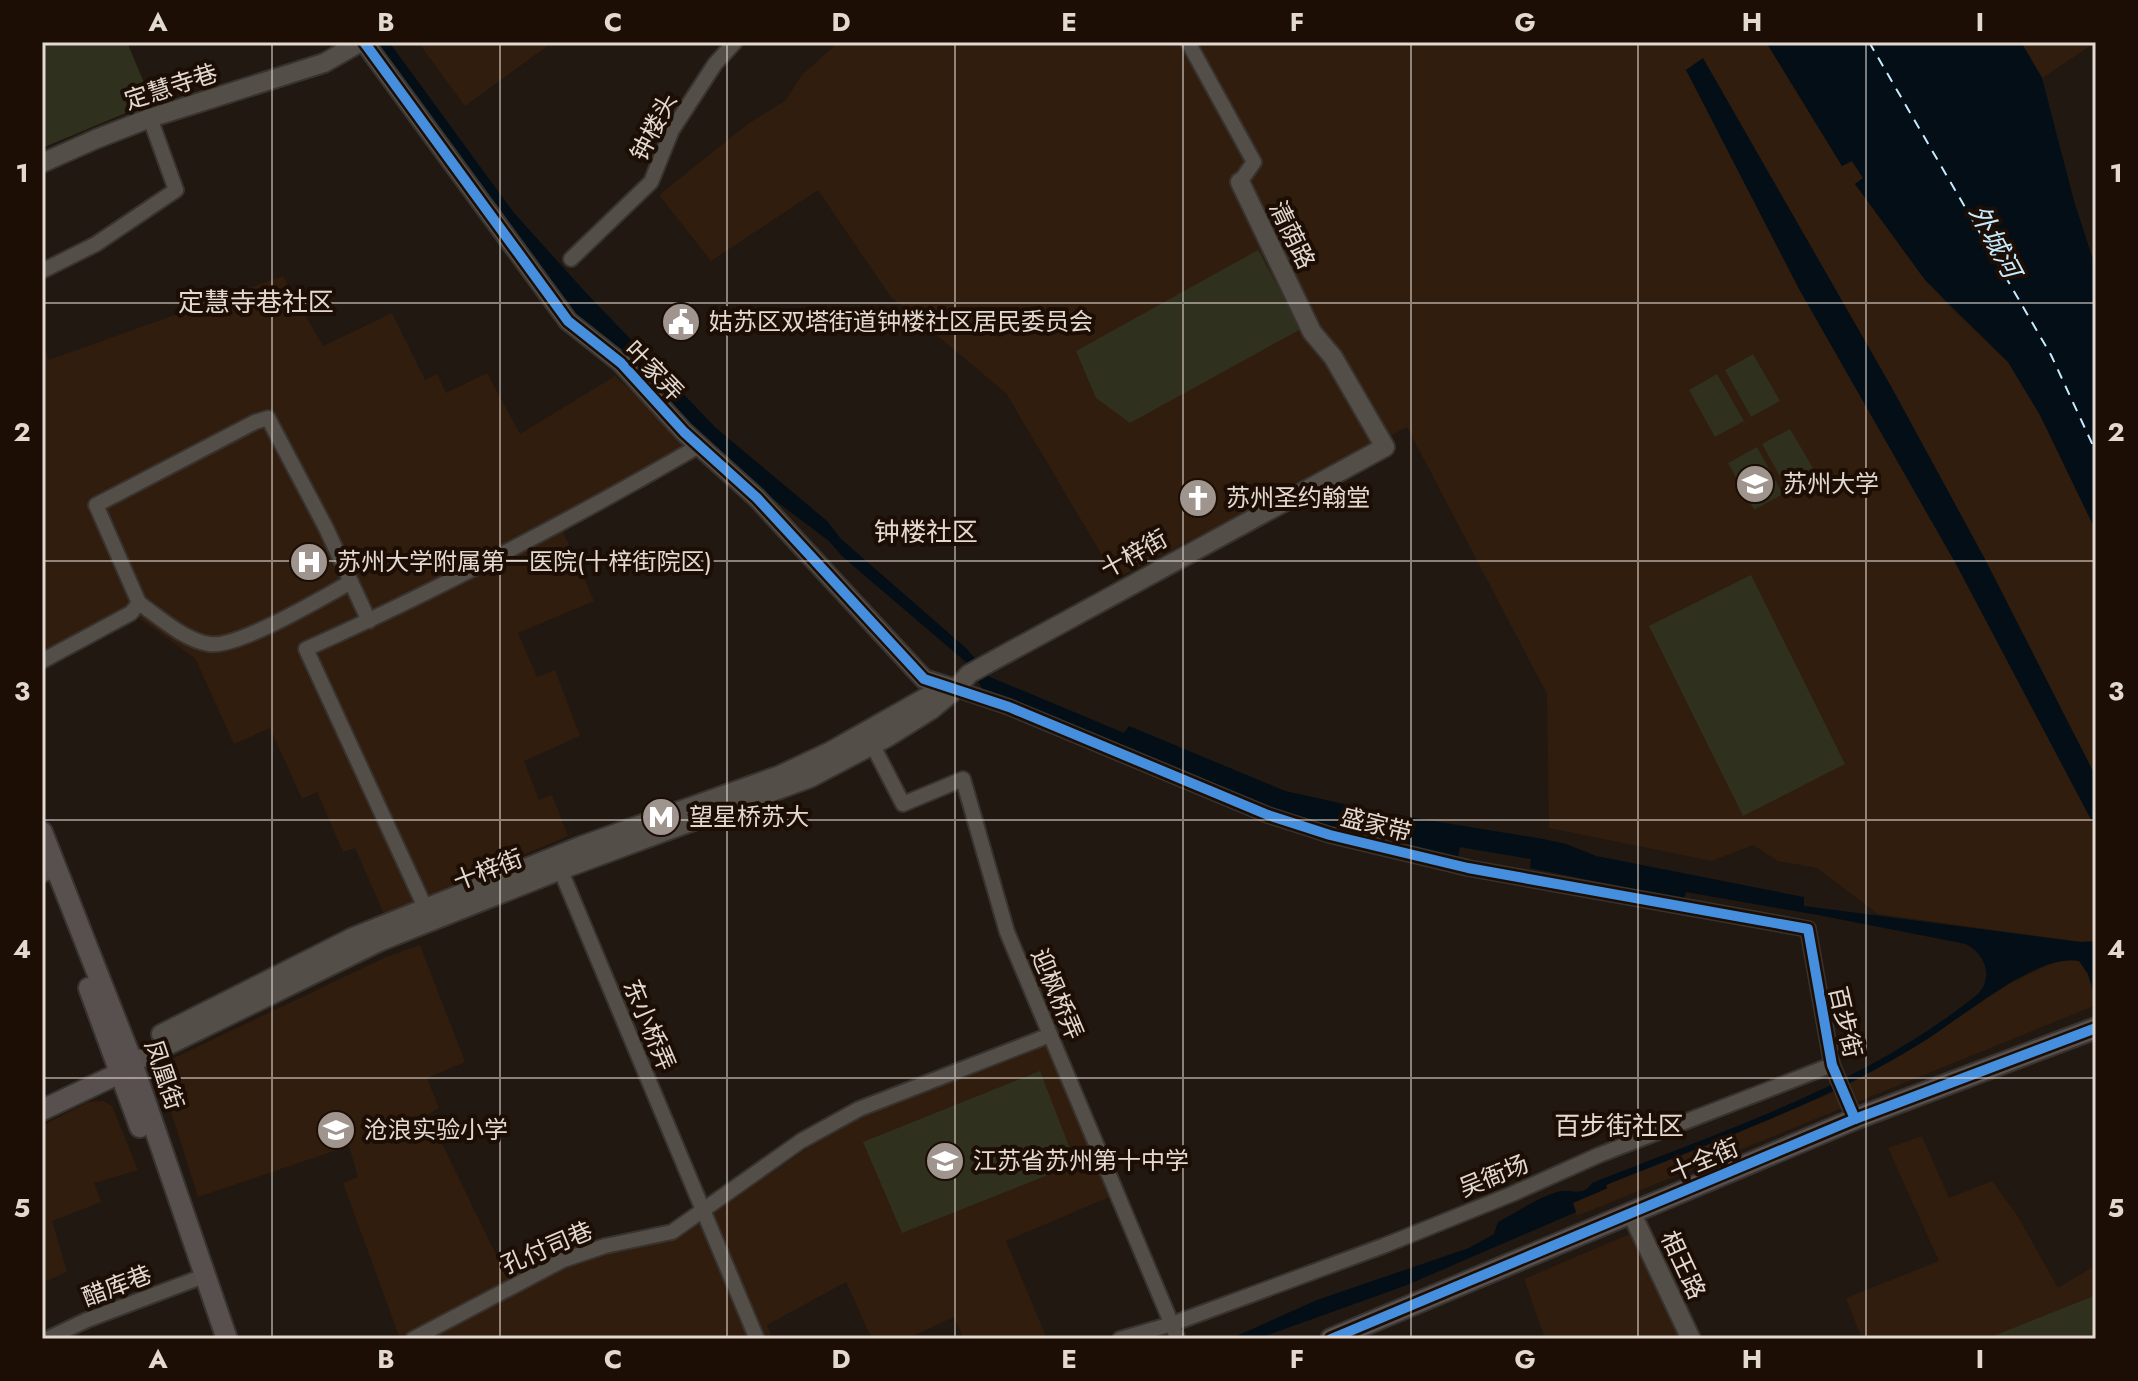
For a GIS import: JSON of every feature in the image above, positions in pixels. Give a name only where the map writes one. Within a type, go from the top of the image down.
[{"type":"main road","name":"凤凰街","points":[[42,832],[200,1278],[217,1339]]},
{"type":"main road","name":"凤凰街","points":[[44,870],[124,1062]]},
{"type":"main road","name":"十全街","points":[[1331,1339],[1855,1119],[2096,1028]]},
{"type":"main road","name":"十梓街","points":[[42,1095],[124,1062]]},
{"type":"main road","name":"十梓街","points":[[42,1110],[124,1062]]},
{"type":"main road","name":"凤凰街","points":[[200,1278],[227,1339]]},
{"type":"street","name":"定慧寺巷","points":[[42,163],[150,118],[324,63],[362,42]]},
{"type":"street","name":"叶家弄","points":[[362,42],[568,321],[621,363],[699,446],[757,498],[924,679],[956,689]]},
{"type":"street","name":"钟楼头","points":[[571,259],[651,182],[672,130],[715,64],[735,42]]},
{"type":"street","name":"清荫路","points":[[1188,42],[1254,162],[1240,182],[1312,332],[1333,357],[1385,447]]},
{"type":"street","points":[[42,271],[96,244],[176,190],[150,118]]},
{"type":"street","points":[[351,582],[244,637],[210,645],[191,637],[139,603],[96,505],[268,418],[326,528],[351,582],[369,621]]},
{"type":"street","points":[[428,914],[306,649],[369,621],[589,510],[699,446]]},
{"type":"street","name":"十梓街","points":[[558,863],[810,778],[873,746],[931,710],[969,674],[1385,447]]},
{"type":"street","points":[[42,661],[131,613],[139,603]]},
{"type":"street","name":"十梓街","points":[[124,1062],[353,937],[428,914],[780,775],[829,752],[937,691],[956,689]]},
{"type":"street","name":"盛家带","points":[[956,689],[1009,707],[1268,815],[1330,835],[1468,868],[1808,929]]},
{"type":"street","name":"迎枫桥弄","points":[[873,746],[903,804],[963,779],[1007,932],[1178,1339]]},
{"type":"street","name":"东小桥弄","points":[[558,863],[757,1339]]},
{"type":"street","name":"百步街","points":[[1808,929],[1836,1071],[1855,1119]]},
{"type":"street","name":"孔付司巷","points":[[413,1339],[563,1260],[605,1246],[672,1232],[801,1141],[859,1109],[1050,1035]]},
{"type":"street","name":"吴衙场","points":[[1120,1339],[1172,1324],[1383,1246],[1599,1155],[1836,1071]]},
{"type":"street","name":"相王路","points":[[1631,1212],[1691,1339]]},
{"type":"street","name":"醋库巷","points":[[47,1339],[87,1320],[200,1278]]},
{"type":"shaded area","points":[[418,42],[553,42],[465,106]]},
{"type":"shaded area","name":"苏州大学","points":[[839,42],[1766,42],[1842,166],[1852,161],[1863,178],[1855,184],[1945,302],[2008,362],[2040,415],[2096,531],[2096,942],[1878,914],[1817,868],[1778,861],[1753,845],[1712,861],[1549,828],[1547,694],[1407,427],[1116,579],[1006,393],[891,297],[818,190],[711,261],[659,195],[748,124],[785,101],[802,75]]},
{"type":"shaded area","points":[[2021,42],[2096,42],[2042,78]]},
{"type":"shaded area","name":"苏州大学附属第一医院(十梓街院区)","points":[[283,276],[323,346],[392,313],[425,380],[437,374],[446,393],[487,373],[520,434],[615,376],[693,449],[559,523],[594,601],[518,633],[537,677],[555,670],[580,736],[524,761],[539,800],[552,795],[568,836],[384,914],[355,848],[343,852],[317,792],[302,799],[270,728],[234,744],[195,658],[123,607],[105,621],[44,651],[42,647],[42,613],[46,610],[42,601],[42,342],[49,360]]},
{"type":"shaded area","name":"沧浪实验小学","points":[[420,945],[465,1062],[427,1078],[439,1108],[428,1115],[508,1279],[400,1339],[343,1183],[358,1177],[349,1146],[198,1197],[161,1080],[162,1073],[174,1058],[386,957]]},
{"type":"shaded area","points":[[2075,960],[2088,974],[2096,1005],[1577,1216],[1572,1203],[1607,1189],[1606,1185],[1837,1091],[1916,1046],[2009,984],[2054,962]]},
{"type":"shaded area","name":"江苏省苏州第十中学","points":[[1053,1036],[1114,1195],[1006,1241],[1047,1339],[964,1339],[954,1317],[906,1339],[872,1339],[846,1282],[767,1325],[773,1339],[429,1339],[585,1254],[694,1226],[840,1126]]},
{"type":"shaded area","points":[[103,1101],[112,1106],[138,1170],[94,1183],[101,1202],[52,1221],[67,1272],[42,1283],[42,1126],[88,1102]]},
{"type":"shaded area","points":[[1922,1136],[1949,1198],[1992,1181],[2017,1215],[2058,1288],[2096,1265],[2096,1339],[1862,1339],[1846,1298],[1939,1261],[1888,1148]]},
{"type":"shaded area","points":[[1632,1233],[1679,1339],[1545,1339],[1524,1279]]},
{"type":"green space","points":[[42,42],[127,42],[152,102],[42,148]]},
{"type":"green space","points":[[1258,250],[1301,329],[1130,423],[1096,398],[1076,351]]},
{"type":"green space","points":[[1753,354],[1780,401],[1751,417],[1725,370]]},
{"type":"green space","points":[[1717,374],[1744,421],[1715,437],[1689,390]]},
{"type":"green space","points":[[1790,429],[1817,475],[1788,491],[1762,444]]},
{"type":"green space","points":[[1757,447],[1783,494],[1754,510],[1728,463]]},
{"type":"green space","points":[[1751,575],[1845,764],[1743,816],[1649,626]]},
{"type":"green space","points":[[1040,1071],[1076,1164],[902,1233],[863,1142]]},
{"type":"green space","points":[[2096,1295],[2096,1339],[1986,1339]]},
{"type":"water","points":[[373,42],[389,42],[514,213],[716,428],[827,521],[841,539],[967,649],[990,677],[1124,733],[1129,726],[1285,791],[1385,813],[1566,844],[1596,856],[1804,897],[1804,906],[2081,942],[2096,941],[2096,999],[2088,974],[2079,961],[2043,966],[2002,988],[1929,1038],[1852,1082],[1771,1119],[1606,1185],[1607,1188],[1573,1203],[1576,1212],[1407,1285],[1257,1339],[1230,1339],[1317,1300],[1469,1248],[1494,1234],[1498,1222],[1542,1198],[1562,1191],[1584,1190],[1592,1183],[1743,1124],[1841,1080],[1935,1026],[1978,994],[1986,980],[1985,966],[1973,948],[1966,944],[1686,892],[1684,899],[1530,868],[1531,859],[1460,847],[1457,862],[1418,854],[1418,847],[1296,817],[1142,758],[1031,709],[986,695],[967,663],[843,557],[829,541],[712,453],[607,338],[573,312],[518,250]]},
{"type":"water","name":"外城河","points":[[1766,42],[2021,42],[2042,78],[2074,201],[2096,269],[2096,531],[2040,415],[2008,362],[1925,280],[1855,184],[1863,178],[1852,161],[1842,166]]},
{"type":"water","points":[[1703,58],[1892,388],[1986,561],[2096,777],[2096,829],[1957,566],[1799,289],[1686,70]]},
{"type":"ferry route","points":[[1869,42],[2051,355],[2096,452]]},
{"type":"cycle path","points":[[364,42],[568,321],[621,363],[684,432],[757,498],[924,679],[1009,707],[1268,815],[1330,835],[1468,868],[1808,929],[1832,1065],[1855,1119]]},
{"type":"cycle path","points":[[1331,1339],[1855,1119],[2096,1028]]},
{"type":"place","name":"姑苏区双塔街道钟楼社区居民委员会","points":[[681,322]]},
{"type":"place","name":"苏州大学","points":[[1755,484]]},
{"type":"place","name":"苏州圣约翰堂","points":[[1198,498]]},
{"type":"place","name":"苏州大学附属第一医院(十梓街院区)","points":[[309,562]]},
{"type":"place","name":"望星桥苏大","points":[[661,817]]},
{"type":"place","name":"沧浪实验小学","points":[[336,1130]]},
{"type":"place","name":"江苏省苏州第十中学","points":[[945,1161]]},
{"type":"district","name":"定慧寺巷社区","points":[[256,302]]},
{"type":"district","name":"钟楼社区","points":[[926,532]]},
{"type":"district","name":"百步街社区","points":[[1619,1126]]}]
